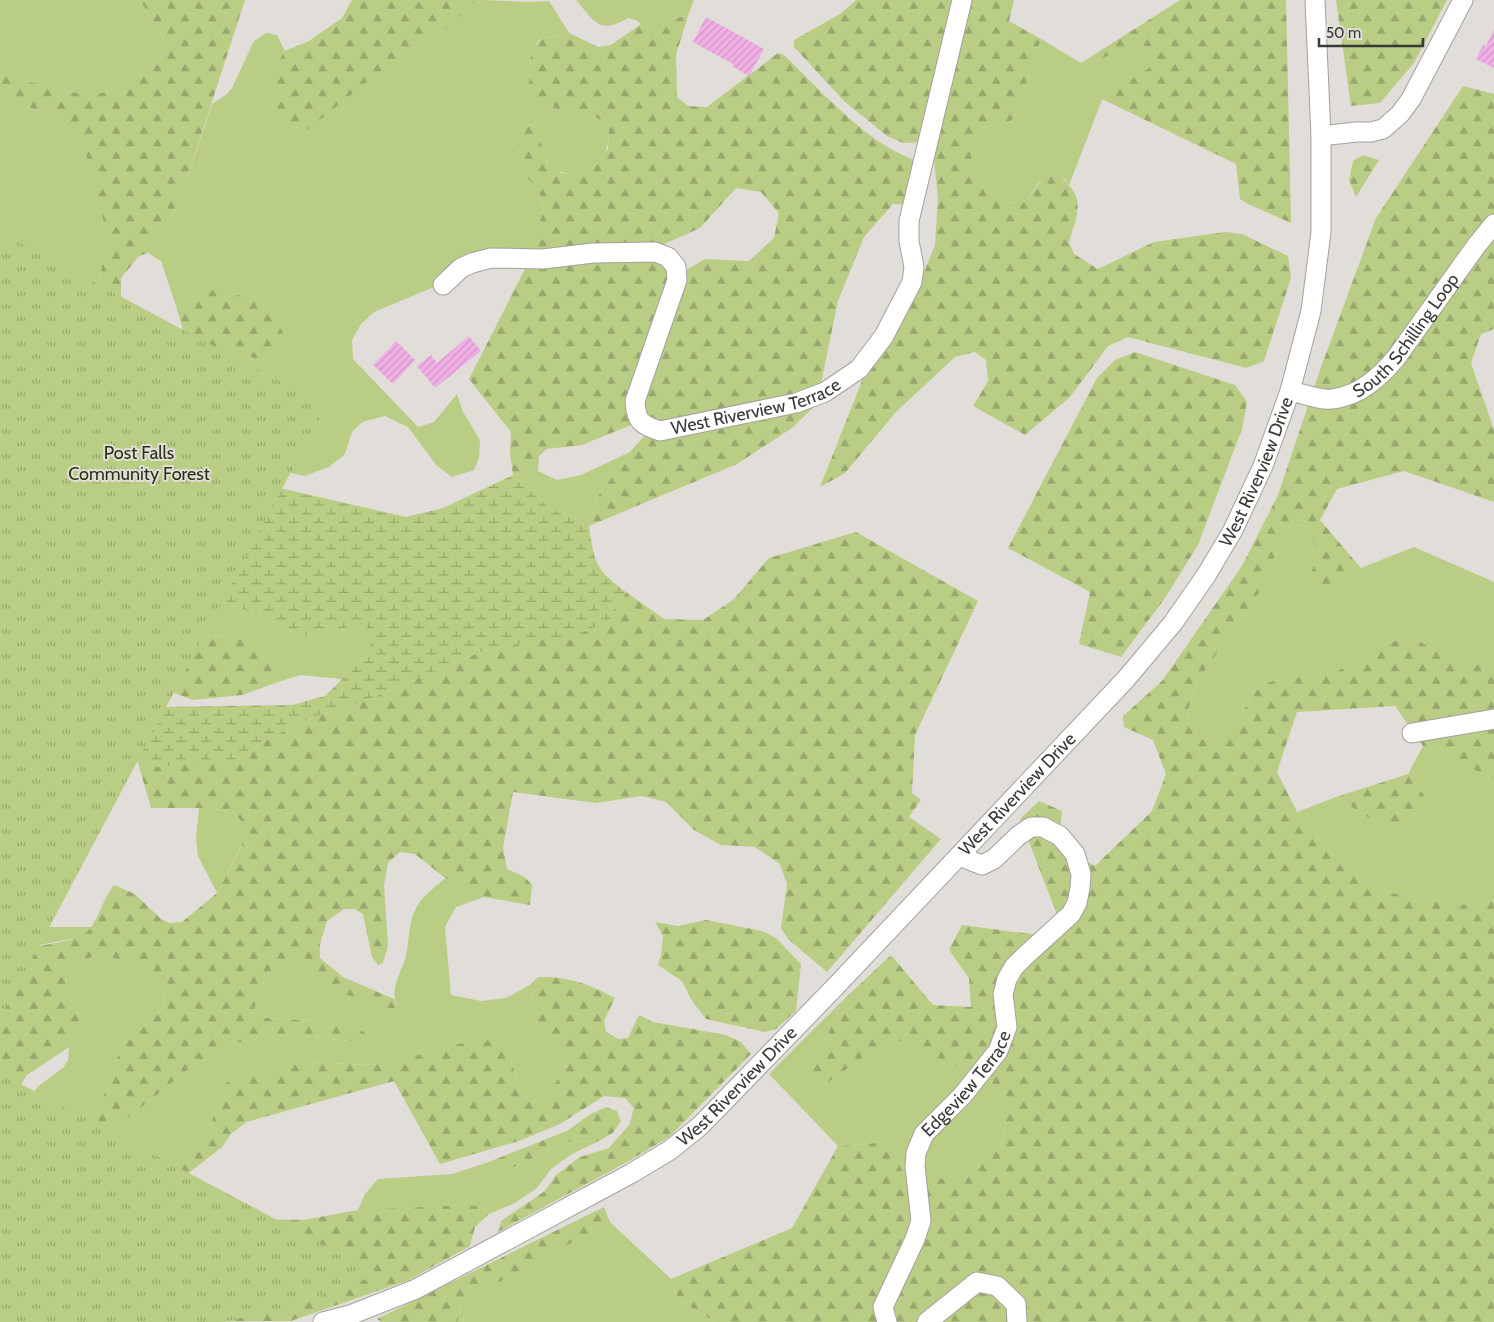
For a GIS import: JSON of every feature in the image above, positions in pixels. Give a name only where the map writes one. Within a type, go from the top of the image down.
[{"type":"street","name":"West Riverview Terrace","points":[[443,285],[461,268],[472,262],[491,258],[543,259],[593,253],[655,252],[668,257],[676,267],[677,280],[635,401],[636,415],[646,427],[660,431],[796,403],[824,392],[859,369],[884,336],[912,282],[914,267],[909,241],[909,221],[962,0]]},
{"type":"street","name":"West Riverview Drive","points":[[323,1322],[350,1315],[416,1289],[623,1178],[670,1150],[706,1120],[959,856],[1126,679],[1173,623],[1207,574],[1233,530],[1263,466],[1290,391],[1311,311],[1321,232],[1321,136],[1315,0]]},
{"type":"street","points":[[1321,136],[1371,132],[1383,128],[1400,114],[1411,99],[1463,0]]},
{"type":"street","name":"South Schilling Loop","points":[[1290,391],[1331,400],[1351,394],[1369,385],[1396,358],[1476,246],[1494,224]]},
{"type":"street","points":[[1412,732],[1494,719]]},
{"type":"street","name":"Edgeview Terrace","points":[[887,1322],[883,1307],[915,1239],[921,1221],[915,1166],[916,1153],[924,1134],[962,1096],[998,1051],[1007,1028],[1003,994],[1007,979],[1014,967],[1071,914],[1077,903],[1080,888],[1081,874],[1074,854],[1060,836],[1043,827],[1031,827],[1018,836],[994,859],[982,864],[959,856]]},
{"type":"street","points":[[928,1322],[977,1282],[997,1286],[1016,1304],[1017,1322]]},
{"type":"green space","points":[[0,0],[140,0],[163,37],[160,60],[104,93],[76,93],[0,75]]},
{"type":"green space","points":[[140,0],[245,0],[182,194],[168,224],[148,253],[139,256],[121,278],[121,302],[90,321],[108,239],[85,150],[62,121],[48,112],[0,101],[0,75],[76,93],[104,93],[160,60],[163,37]]},
{"type":"green space","points":[[352,0],[483,0],[471,4],[451,25],[397,58],[307,130],[292,128],[272,104],[271,73],[285,51],[309,41],[342,18]]},
{"type":"green space","points":[[483,0],[549,1],[569,33],[540,39],[531,52],[529,85],[538,105],[596,117],[609,126],[608,145],[603,157],[595,166],[579,176],[558,171],[547,162],[537,128],[529,124],[520,131],[517,164],[537,190],[544,206],[540,222],[530,237],[513,254],[374,312],[361,324],[352,340],[353,359],[418,427],[434,422],[457,394],[463,412],[480,440],[479,458],[474,470],[452,477],[436,465],[408,427],[385,416],[362,422],[352,432],[345,454],[329,467],[304,476],[266,467],[215,599],[266,618],[303,636],[334,631],[364,621],[372,637],[367,654],[342,679],[300,675],[275,683],[279,671],[250,639],[150,631],[0,663],[0,101],[48,112],[62,121],[85,150],[108,239],[90,321],[229,350],[254,358],[268,359],[284,342],[283,332],[271,314],[187,296],[176,306],[161,261],[148,253],[168,224],[182,194],[212,104],[227,94],[232,88],[254,41],[266,33],[277,35],[285,51],[271,73],[397,58],[451,25],[471,4]]},
{"type":"green space","points":[[576,0],[694,0],[688,16],[641,24],[636,20],[628,18],[618,23],[604,26],[593,20]]},
{"type":"green space","points":[[856,0],[957,0],[924,142],[903,143],[887,136],[844,101],[794,47],[794,40],[840,14]]},
{"type":"green space","points":[[968,0],[1014,0],[1009,21],[1041,39],[1016,115],[1009,123],[984,127],[973,147],[970,168],[991,195],[1005,201],[1025,203],[1040,182],[1054,174],[1062,178],[1076,195],[1078,208],[1069,242],[1074,254],[1098,269],[1154,242],[1225,232],[1242,234],[1288,256],[1291,278],[1264,361],[1246,368],[1128,337],[1108,346],[1070,397],[1025,435],[973,406],[988,381],[986,360],[975,352],[955,357],[896,412],[845,473],[820,487],[867,368],[917,290],[935,245],[938,199],[933,149]]},
{"type":"green space","points":[[1180,0],[1286,0],[1291,223],[1240,199],[1236,164],[1102,99],[1154,65],[1157,56],[1151,47],[1135,44],[1096,61],[1081,63]]},
{"type":"green space","points":[[1336,0],[1447,0],[1414,63],[1380,103],[1351,106]]},
{"type":"green space","points":[[688,16],[676,55],[677,97],[688,106],[707,107],[778,53],[784,55],[868,134],[881,143],[918,162],[908,205],[893,204],[864,237],[838,301],[820,388],[660,426],[648,422],[642,401],[686,270],[705,259],[749,261],[774,238],[779,213],[761,192],[736,188],[700,228],[656,248],[513,254],[535,230],[543,214],[544,206],[537,190],[516,164],[520,131],[529,124],[537,128],[546,161],[561,173],[579,176],[596,165],[608,149],[609,126],[596,117],[538,105],[529,85],[531,52],[541,39],[569,33],[598,47],[611,45],[641,24]]},
{"type":"green space","points":[[1041,39],[1081,63],[1096,61],[1135,44],[1151,47],[1157,56],[1155,65],[1102,100],[1069,185],[1064,178],[1039,182],[1025,203],[1014,203],[997,199],[981,184],[970,168],[973,147],[984,127],[1009,123],[1016,115]]},
{"type":"green space","points":[[1463,86],[1494,94],[1494,329],[1481,334],[1471,363],[1494,430],[1494,502],[1404,471],[1337,489],[1320,520],[1361,568],[1338,589],[1320,590],[1311,573],[1319,551],[1304,525],[1284,527],[1266,583],[1196,683],[1186,718],[1197,738],[1222,741],[1262,683],[1338,671],[1376,646],[1412,637],[1453,661],[1494,667],[1494,779],[1423,746],[1395,706],[1297,712],[1277,772],[1297,812],[1343,866],[1391,893],[1478,907],[1494,900],[1494,1322],[715,1322],[679,1300],[671,1279],[792,1228],[838,1146],[889,1142],[906,1179],[963,1179],[1002,1143],[1009,1103],[989,1080],[890,1037],[823,1086],[812,1072],[842,1001],[891,955],[933,1005],[971,1007],[969,978],[949,950],[962,925],[1053,937],[1063,930],[1020,819],[1039,801],[1062,811],[1058,848],[1095,866],[1152,811],[1166,774],[1153,740],[1124,727],[1123,716],[1162,681],[1242,566],[1278,495],[1320,370],[1376,218]]},
{"type":"green space","points":[[1363,155],[1379,160],[1356,197],[1349,180],[1353,161]]},
{"type":"green space","name":"Post Falls Community Forest","points":[[0,232],[326,406],[0,1020]]},
{"type":"green space","points":[[654,255],[671,266],[631,401],[631,425],[582,445],[547,449],[539,456],[538,471],[513,475],[510,454],[511,432],[469,379],[528,263]]},
{"type":"green space","points":[[215,290],[250,298],[271,314],[283,332],[284,342],[281,352],[268,359],[254,358],[229,350],[212,348],[184,333],[176,306],[187,296]]},
{"type":"green space","points":[[1135,352],[1235,385],[1247,402],[1242,429],[1198,545],[1165,598],[1121,657],[1079,644],[1090,592],[1008,548],[1097,378],[1115,360]]},
{"type":"green space","points":[[823,398],[792,428],[737,464],[589,526],[596,499],[630,452],[646,434]]},
{"type":"green space","points":[[630,452],[596,499],[589,526],[550,508],[513,475],[538,471],[557,480],[581,475]]},
{"type":"green space","points":[[513,475],[550,508],[589,526],[598,565],[608,578],[626,592],[612,618],[582,633],[483,651],[364,701],[314,717],[273,736],[238,759],[156,767],[136,756],[90,708],[292,705],[325,696],[367,654],[372,637],[364,622],[334,631],[303,636],[266,618],[215,599],[245,480],[406,517],[443,508]]},
{"type":"green space","points":[[1304,525],[1319,551],[1311,573],[1338,588],[1361,568],[1414,547],[1494,582],[1494,667],[1453,661],[1412,637],[1376,646],[1338,671],[1262,683],[1222,741],[1197,738],[1186,719],[1196,683],[1266,583],[1284,527]]},
{"type":"green space","points":[[856,532],[978,601],[915,735],[912,793],[921,800],[909,817],[941,839],[827,972],[788,939],[781,928],[787,884],[780,864],[755,847],[721,845],[694,830],[666,802],[642,796],[596,803],[513,792],[503,848],[507,869],[525,877],[532,885],[530,905],[484,897],[445,878],[415,854],[400,852],[388,863],[384,885],[388,946],[383,963],[378,965],[372,957],[363,914],[354,909],[344,909],[327,921],[320,944],[320,958],[343,977],[394,999],[398,1008],[386,1008],[342,993],[293,962],[275,964],[260,989],[255,1008],[266,1018],[351,1023],[365,1033],[365,1038],[349,1041],[285,1034],[236,1043],[190,1068],[97,1143],[166,1172],[199,1147],[211,1127],[217,1100],[226,1083],[306,1062],[371,1065],[404,1059],[481,1038],[498,1044],[509,1052],[520,1092],[531,1103],[542,1102],[565,1069],[561,1053],[537,1026],[530,985],[538,977],[559,978],[578,982],[615,998],[604,1021],[606,1032],[619,1039],[628,1038],[639,1015],[653,1022],[726,1035],[741,1042],[751,1054],[669,1137],[498,1232],[501,1221],[545,1191],[556,1175],[580,1157],[609,1148],[629,1125],[634,1108],[625,1098],[604,1096],[560,1124],[519,1141],[440,1164],[394,1081],[246,1122],[231,1134],[222,1147],[185,1176],[211,1218],[303,1220],[358,1210],[468,1205],[482,1207],[489,1214],[475,1227],[470,1246],[409,1280],[291,1321],[132,1322],[0,1152],[0,981],[19,949],[70,940],[87,932],[114,885],[135,894],[161,919],[169,923],[182,922],[217,893],[242,846],[242,822],[232,811],[199,808],[151,808],[136,756],[238,759],[273,736],[314,717],[364,701],[483,651],[582,632],[612,618],[626,592],[664,619],[703,620],[733,600],[769,558]],"holes":[[[100,955],[133,963],[160,985],[165,999],[158,1014],[122,1045],[98,1111],[74,1129],[12,1098],[27,1075],[69,1047],[78,1031],[79,1016],[66,989],[67,972],[74,962]]]},
{"type":"green space","points":[[150,631],[250,639],[274,654],[279,671],[275,683],[242,695],[193,700],[166,690]]},
{"type":"green space","points":[[1423,746],[1494,779],[1494,900],[1478,907],[1391,893],[1343,866],[1297,812],[1336,797],[1383,827],[1424,795],[1408,774]]},
{"type":"green space","points":[[1408,774],[1424,795],[1411,823],[1383,827],[1336,797]]},
{"type":"green space","points":[[199,808],[232,811],[242,822],[242,845],[217,893],[198,856],[196,838]]},
{"type":"green space","points":[[445,878],[484,897],[456,907],[445,927],[451,995],[481,1001],[506,998],[530,985],[537,1026],[561,1053],[565,1070],[542,1102],[531,1103],[520,1092],[509,1052],[404,1059],[371,1065],[306,1062],[217,1100],[211,1127],[199,1147],[166,1172],[97,1143],[190,1068],[236,1043],[285,1034],[348,1041],[351,1023],[266,1018],[255,1008],[260,989],[275,964],[293,962],[342,993],[398,1007],[395,1000],[395,987],[406,955],[415,909],[428,893]]},
{"type":"green space","points":[[706,920],[762,931],[776,938],[801,964],[796,1011],[776,1029],[765,1032],[706,1019],[691,999],[682,981],[658,965],[663,936],[655,922],[678,926]]},
{"type":"green space","points":[[46,927],[92,927],[80,937],[19,949]]},
{"type":"green space","points":[[100,955],[133,963],[160,985],[165,999],[158,1014],[122,1045],[98,1112],[74,1129],[21,1105],[41,1084],[63,1068],[68,1060],[69,1047],[78,1031],[79,1016],[66,989],[67,972],[74,962]]},
{"type":"green space","points":[[842,1001],[812,1072],[823,1086],[890,1036],[989,1080],[1009,1103],[1002,1143],[963,1179],[906,1179],[889,1142],[838,1146],[769,1074]]},
{"type":"green space","points":[[0,1073],[379,1274],[301,1305],[222,1322],[0,1322]]},
{"type":"green space","points":[[606,1107],[617,1111],[621,1121],[613,1133],[597,1142],[571,1141],[510,1169],[498,1168],[486,1163],[567,1131],[589,1115]]},
{"type":"green space","points":[[571,1141],[597,1142],[572,1154],[551,1169],[537,1188],[515,1203],[489,1214],[482,1207],[358,1210],[365,1194],[378,1179],[452,1174],[486,1163],[498,1168],[510,1169]]},
{"type":"green space","points":[[604,1207],[610,1222],[461,1303],[458,1322],[382,1322],[377,1319]]},
{"type":"green space","points":[[610,1222],[671,1279],[679,1300],[715,1322],[458,1322],[461,1303]]},
{"type":"building","points":[[706,17],[764,49],[749,76],[732,66],[733,64],[693,42]]},
{"type":"building","points":[[1494,29],[1494,68],[1476,59],[1483,45],[1486,46]]},
{"type":"building","points":[[469,336],[481,351],[435,388],[417,366],[431,355],[437,363]]},
{"type":"building","points":[[396,341],[415,360],[393,384],[373,365]]}]
